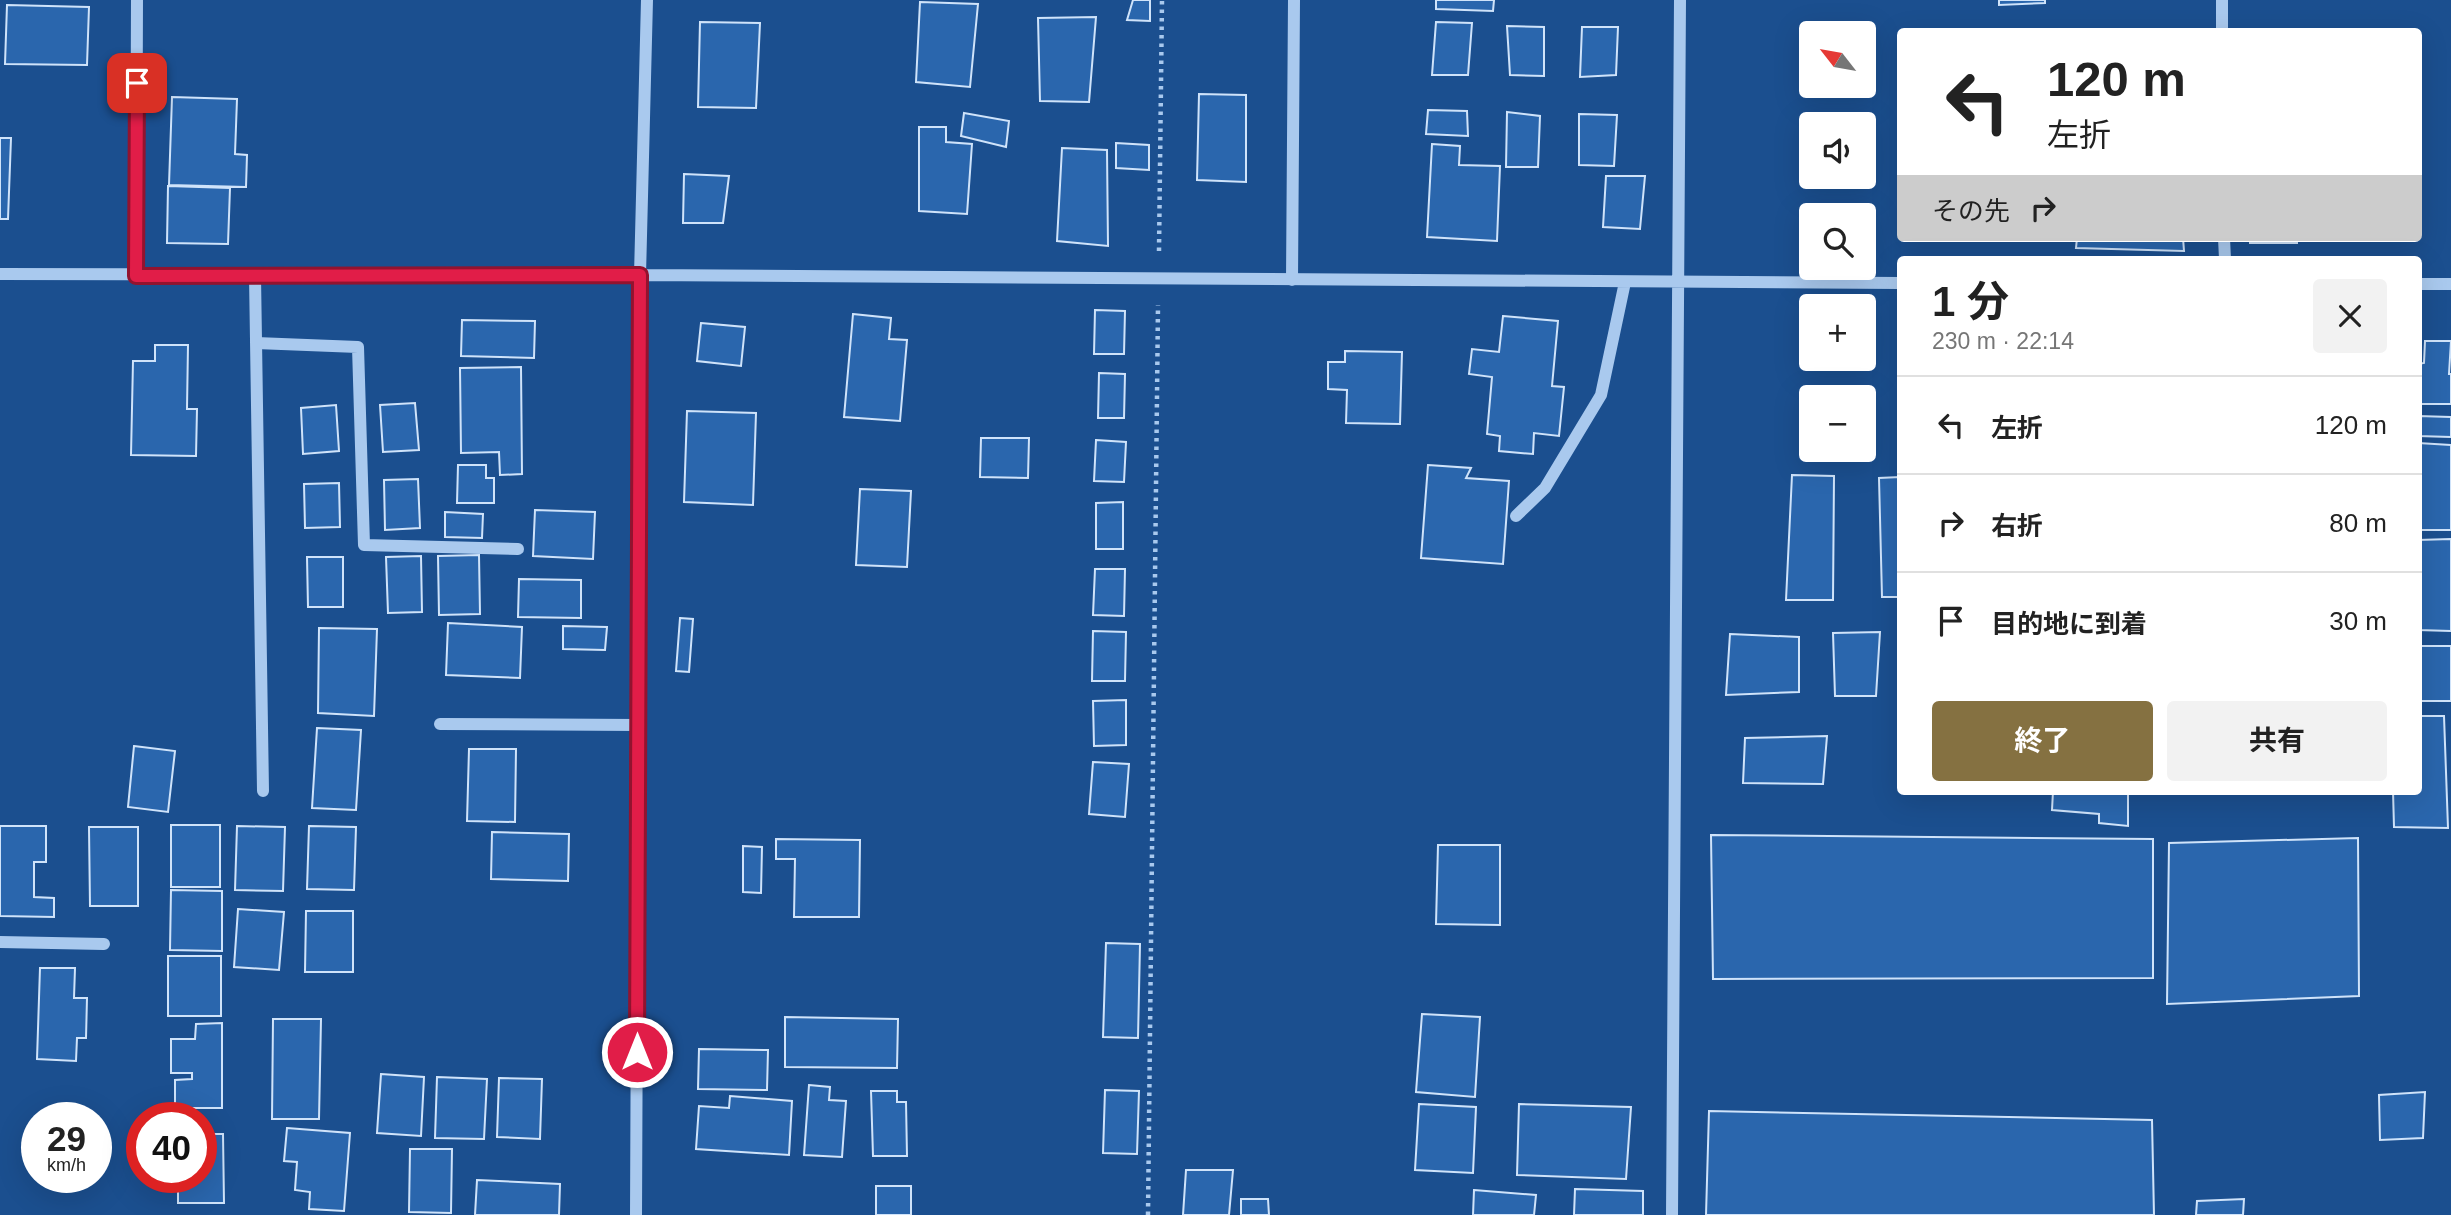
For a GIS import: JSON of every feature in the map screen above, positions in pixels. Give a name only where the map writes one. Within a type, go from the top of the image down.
[{"type":"street","points":[[136,276],[137,0]]},
{"type":"street","points":[[636,1215],[640,275],[647,0]]},
{"type":"street","points":[[1292,280],[1294,0]]},
{"type":"street","points":[[1672,1215],[1680,0]]},
{"type":"street","points":[[2222,0],[2222,28]]},
{"type":"street","points":[[0,274],[1897,283]]},
{"type":"street","points":[[255,276],[263,790]]},
{"type":"street","points":[[1516,516],[1545,488],[1601,395],[1625,282]]},
{"type":"street","points":[[2422,284],[2451,284]]},
{"type":"street","points":[[256,342],[358,347],[364,545],[518,549]]},
{"type":"street","points":[[440,724],[638,725]]},
{"type":"street","points":[[0,942],[104,944]]},
{"type":"path","points":[[1148,1215],[1162,0]]},
{"type":"building","points":[[1133,0],[1150,0],[1150,21],[1127,20]]},
{"type":"building","points":[[1436,0],[1494,0],[1493,11],[1436,9]]},
{"type":"building","points":[[1999,0],[2045,0],[2045,3],[1999,5]]},
{"type":"building","points":[[920,2],[978,4],[970,87],[916,82]]},
{"type":"building","points":[[7,5],[89,7],[87,65],[5,64]]},
{"type":"building","points":[[1096,17],[1089,102],[1040,101],[1038,18]]},
{"type":"building","points":[[700,22],[760,23],[756,108],[698,107]]},
{"type":"building","points":[[1436,22],[1472,23],[1468,75],[1432,75]]},
{"type":"building","points":[[1507,26],[1544,27],[1544,76],[1510,75]]},
{"type":"building","points":[[1582,27],[1618,27],[1616,75],[1580,77]]},
{"type":"building","points":[[1199,94],[1246,95],[1246,182],[1197,180]]},
{"type":"building","points":[[172,97],[237,99],[235,154],[247,155],[246,187],[169,185]]},
{"type":"building","points":[[1428,110],[1467,111],[1468,136],[1426,134]]},
{"type":"building","points":[[1507,112],[1540,116],[1538,167],[1506,167]]},
{"type":"building","points":[[964,113],[1009,121],[1006,147],[961,136]]},
{"type":"building","points":[[1579,114],[1617,115],[1614,166],[1579,165]]},
{"type":"building","points":[[919,127],[946,127],[946,142],[972,144],[967,214],[919,211]]},
{"type":"building","points":[[0,138],[11,138],[8,219],[0,219]]},
{"type":"building","points":[[1116,143],[1149,145],[1149,170],[1116,168]]},
{"type":"building","points":[[1432,144],[1460,146],[1459,165],[1500,166],[1497,241],[1427,237]]},
{"type":"building","points":[[1062,148],[1107,150],[1108,246],[1057,241]]},
{"type":"building","points":[[684,174],[729,176],[723,223],[683,223]]},
{"type":"building","points":[[1606,176],[1645,176],[1640,229],[1603,227]]},
{"type":"building","points":[[168,186],[230,188],[228,244],[167,243]]},
{"type":"building","points":[[2077,242],[2183,242],[2184,251],[2076,248]]},
{"type":"building","points":[[2250,242],[2297,242],[2297,243]]},
{"type":"building","points":[[1095,310],[1125,311],[1124,354],[1094,354]]},
{"type":"building","points":[[853,314],[891,318],[889,339],[907,340],[900,421],[844,417]]},
{"type":"building","points":[[1503,316],[1558,321],[1552,386],[1564,387],[1559,436],[1534,433],[1533,454],[1499,451],[1500,436],[1487,434],[1492,377],[1469,374],[1472,349],[1499,352]]},
{"type":"building","points":[[462,320],[535,321],[534,358],[461,356]]},
{"type":"building","points":[[701,323],[745,327],[741,366],[697,361]]},
{"type":"building","points":[[2425,341],[2451,341],[2451,404],[2422,404]]},
{"type":"building","points":[[155,345],[188,345],[187,409],[197,409],[196,456],[131,455],[133,361],[155,361]]},
{"type":"building","points":[[1345,351],[1402,352],[1400,424],[1346,423],[1347,390],[1328,389],[1328,362],[1345,362]]},
{"type":"building","points":[[521,367],[522,474],[500,475],[499,452],[461,453],[460,368]]},
{"type":"building","points":[[1099,373],[1125,374],[1124,418],[1098,418]]},
{"type":"building","points":[[415,403],[419,450],[383,452],[380,405]]},
{"type":"building","points":[[336,405],[339,451],[303,454],[301,408]]},
{"type":"building","points":[[687,411],[756,413],[753,505],[684,502]]},
{"type":"building","points":[[2422,416],[2451,417],[2451,437],[2422,436]]},
{"type":"building","points":[[981,438],[1029,438],[1028,478],[980,477]]},
{"type":"building","points":[[1096,440],[1126,442],[1124,482],[1094,481]]},
{"type":"building","points":[[2422,443],[2451,445],[2451,530],[2422,530]]},
{"type":"building","points":[[458,465],[486,465],[486,478],[494,478],[494,503],[457,503]]},
{"type":"building","points":[[1428,465],[1471,468],[1466,478],[1509,481],[1503,564],[1421,558]]},
{"type":"building","points":[[1792,475],[1834,476],[1833,600],[1786,600]]},
{"type":"building","points":[[1897,477],[1897,597],[1882,597],[1879,478]]},
{"type":"building","points":[[418,479],[420,528],[385,530],[384,480]]},
{"type":"building","points":[[339,483],[340,527],[305,528],[304,484]]},
{"type":"building","points":[[860,489],[911,491],[907,567],[856,565]]},
{"type":"building","points":[[1123,502],[1123,549],[1096,549],[1096,503]]},
{"type":"building","points":[[535,510],[595,512],[593,559],[533,556]]},
{"type":"building","points":[[445,512],[483,514],[482,538],[445,537]]},
{"type":"building","points":[[2451,539],[2451,631],[2422,630],[2422,540]]},
{"type":"building","points":[[479,555],[480,614],[439,615],[438,556]]},
{"type":"building","points":[[421,556],[422,612],[388,613],[386,557]]},
{"type":"building","points":[[307,557],[343,557],[343,607],[308,607]]},
{"type":"building","points":[[1095,569],[1125,569],[1124,616],[1093,615]]},
{"type":"building","points":[[519,579],[581,580],[581,618],[518,617]]},
{"type":"building","points":[[680,618],[693,619],[689,672],[676,671]]},
{"type":"building","points":[[448,623],[522,627],[520,678],[446,675]]},
{"type":"building","points":[[563,626],[607,627],[605,650],[563,649]]},
{"type":"building","points":[[319,628],[377,629],[374,716],[318,713]]},
{"type":"building","points":[[1093,631],[1126,632],[1125,681],[1092,681]]},
{"type":"building","points":[[1880,632],[1876,696],[1835,696],[1833,633]]},
{"type":"building","points":[[1730,634],[1799,637],[1799,692],[1726,695]]},
{"type":"building","points":[[2422,646],[2451,646],[2451,701],[2422,701]]},
{"type":"building","points":[[1126,700],[1126,745],[1094,746],[1093,701]]},
{"type":"building","points":[[2422,716],[2444,716],[2448,828],[2394,827],[2393,795],[2422,795]]},
{"type":"building","points":[[317,728],[361,730],[356,810],[312,808]]},
{"type":"building","points":[[1827,736],[1823,784],[1743,783],[1745,738]]},
{"type":"building","points":[[134,746],[175,751],[168,812],[128,807]]},
{"type":"building","points":[[469,749],[516,749],[515,822],[467,821]]},
{"type":"building","points":[[1093,762],[1129,764],[1125,817],[1089,814]]},
{"type":"building","points":[[2053,795],[2128,795],[2128,826],[2099,823],[2099,814],[2052,810]]},
{"type":"building","points":[[171,825],[220,825],[220,887],[171,887]]},
{"type":"building","points":[[0,826],[46,826],[46,862],[34,862],[34,897],[54,898],[54,917],[0,916]]},
{"type":"building","points":[[237,826],[285,827],[283,891],[235,890]]},
{"type":"building","points":[[309,826],[356,827],[354,890],[307,889]]},
{"type":"building","points":[[89,827],[138,827],[138,906],[90,906]]},
{"type":"building","points":[[492,832],[569,834],[568,881],[491,879]]},
{"type":"building","points":[[1711,835],[2153,839],[2153,978],[1713,979]]},
{"type":"building","points":[[2358,838],[2359,996],[2167,1004],[2169,843]]},
{"type":"building","points":[[776,839],[860,840],[859,917],[794,917],[795,859],[776,859]]},
{"type":"building","points":[[1438,845],[1500,845],[1500,925],[1436,924]]},
{"type":"building","points":[[743,846],[762,847],[761,893],[743,892]]},
{"type":"building","points":[[171,890],[222,891],[222,951],[170,950]]},
{"type":"building","points":[[238,909],[284,912],[279,970],[234,967]]},
{"type":"building","points":[[306,911],[353,911],[353,972],[305,972]]},
{"type":"building","points":[[1106,943],[1140,944],[1138,1038],[1103,1037]]},
{"type":"building","points":[[168,956],[221,956],[221,1016],[168,1016]]},
{"type":"building","points":[[40,968],[75,968],[74,998],[87,998],[86,1038],[77,1038],[76,1061],[37,1059]]},
{"type":"building","points":[[1422,1014],[1480,1017],[1475,1097],[1416,1092]]},
{"type":"building","points":[[785,1017],[898,1019],[897,1068],[785,1067]]},
{"type":"building","points":[[273,1019],[321,1019],[319,1119],[272,1119]]},
{"type":"building","points":[[222,1023],[222,1108],[217,1108],[217,1102],[175,1102],[175,1080],[192,1079],[192,1073],[171,1073],[171,1039],[195,1039],[196,1024]]},
{"type":"building","points":[[699,1049],[768,1050],[767,1090],[698,1089]]},
{"type":"building","points":[[381,1074],[424,1077],[421,1136],[377,1133]]},
{"type":"building","points":[[437,1077],[487,1079],[484,1139],[435,1138]]},
{"type":"building","points":[[499,1078],[542,1079],[540,1139],[497,1137]]},
{"type":"building","points":[[809,1085],[830,1087],[829,1100],[846,1101],[842,1157],[804,1155]]},
{"type":"building","points":[[1105,1090],[1139,1091],[1137,1154],[1103,1153]]},
{"type":"building","points":[[871,1091],[897,1091],[897,1102],[906,1102],[907,1156],[873,1156]]},
{"type":"building","points":[[2425,1092],[2423,1138],[2380,1140],[2379,1095]]},
{"type":"building","points":[[730,1096],[792,1101],[789,1155],[696,1149],[699,1106],[729,1108]]},
{"type":"building","points":[[1419,1104],[1476,1107],[1473,1173],[1415,1170]]},
{"type":"building","points":[[1519,1104],[1631,1107],[1626,1179],[1517,1175]]},
{"type":"building","points":[[1709,1111],[2152,1120],[2154,1215],[1706,1215]]},
{"type":"building","points":[[287,1128],[350,1133],[344,1211],[309,1209],[310,1192],[295,1190],[297,1162],[284,1161]]},
{"type":"building","points":[[217,1134],[223,1134],[224,1203],[178,1203],[178,1193],[217,1193]]},
{"type":"building","points":[[410,1149],[452,1149],[451,1213],[409,1212]]},
{"type":"building","points":[[1186,1170],[1233,1170],[1229,1215],[1183,1215]]},
{"type":"building","points":[[477,1180],[560,1184],[559,1215],[475,1215]]},
{"type":"building","points":[[876,1186],[911,1186],[911,1215],[876,1215]]},
{"type":"building","points":[[1575,1189],[1643,1191],[1643,1215],[1574,1215]]},
{"type":"building","points":[[1474,1190],[1536,1195],[1534,1215],[1473,1215]]},
{"type":"building","points":[[1241,1199],[1268,1199],[1269,1215],[1241,1215]]},
{"type":"building","points":[[2244,1199],[2243,1215],[2196,1215],[2197,1201]]},
{"type":"route","points":[[137,83],[136,276],[640,275],[637,1052]]}]
